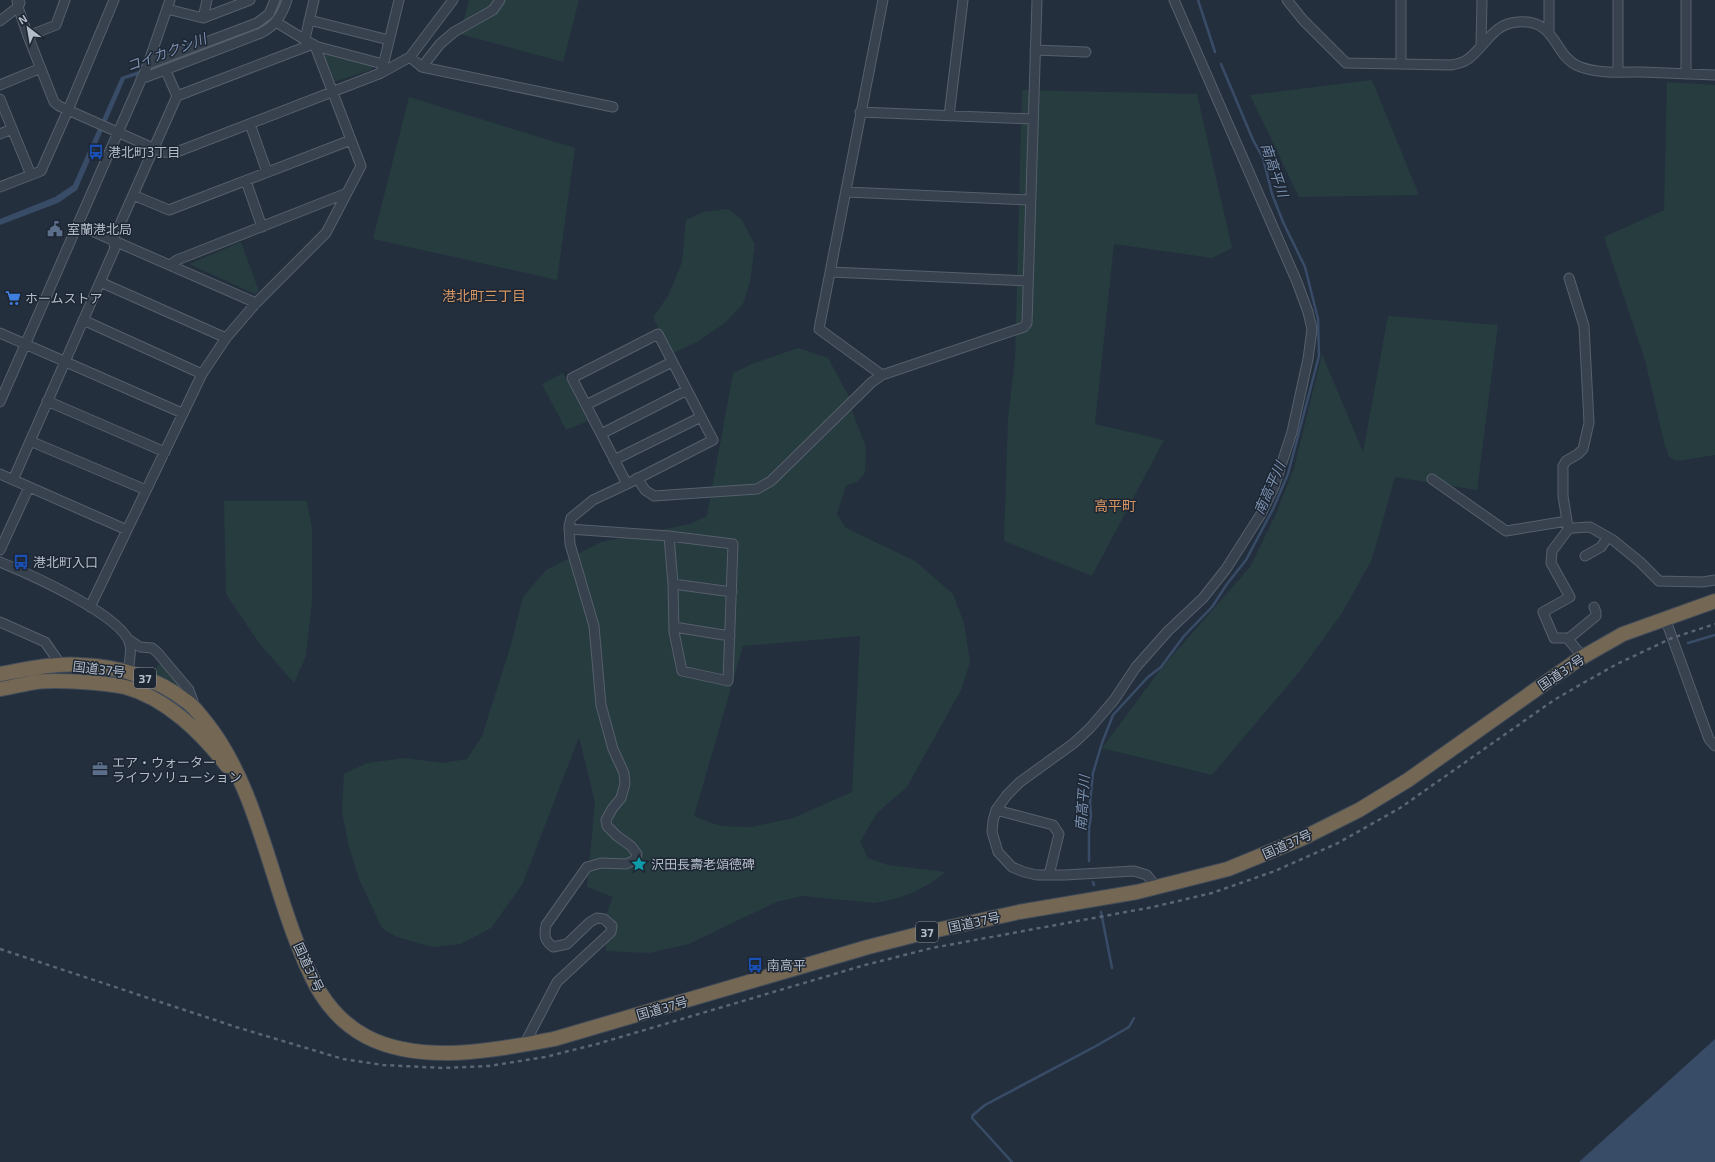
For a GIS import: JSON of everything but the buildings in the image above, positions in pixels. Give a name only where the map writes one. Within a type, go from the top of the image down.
[{"type":"highway","name":"国道37号","points":[[0,674],[61,665],[81,664],[128,672],[163,686],[187,701],[197,711],[226,751],[260,831],[289,920],[309,973],[326,1002],[339,1017],[350,1026],[380,1042],[408,1050],[451,1052],[478,1051],[524,1045],[554,1038],[868,948],[958,924],[1157,888],[1228,869],[1303,838],[1359,810],[1408,780],[1583,657],[1623,634],[1715,601]]},
{"type":"highway","name":"国道37号","points":[[0,689],[36,682],[52,681],[100,683],[125,687],[146,695],[163,704],[183,720],[222,759],[241,784]]},
{"type":"street","points":[[28,36],[56,25],[65,0]]},
{"type":"street","points":[[0,187],[41,171],[114,0]]},
{"type":"street","points":[[203,18],[207,0]]},
{"type":"street","points":[[0,402],[148,64],[168,5],[203,18],[250,0]]},
{"type":"street","points":[[148,64],[257,23],[269,14],[275,0]]},
{"type":"street","points":[[141,79],[166,71],[261,34],[282,15],[287,0]]},
{"type":"street","points":[[305,39],[308,20],[314,0]]},
{"type":"street","points":[[382,69],[399,0]]},
{"type":"street","points":[[19,2],[28,36],[54,102],[68,110],[153,148],[164,152],[174,153],[334,92],[410,57],[453,0]]},
{"type":"street","points":[[422,67],[440,44],[449,36],[493,10],[500,0]]},
{"type":"street","points":[[882,375],[819,329],[883,0]]},
{"type":"street","points":[[949,116],[962,0]]},
{"type":"street","points":[[637,478],[645,490],[654,496],[757,489],[771,481],[872,382],[882,375],[1024,327],[1027,323],[1037,0]]},
{"type":"street","points":[[1157,888],[1147,875],[1134,871],[1049,875],[1037,875],[1024,872],[1012,867],[1005,860],[995,845],[992,832],[996,810],[1007,795],[1020,782],[1074,743],[1090,728],[1114,700],[1136,668],[1168,631],[1203,598],[1226,570],[1261,514],[1274,487],[1292,432],[1308,359],[1312,329],[1308,312],[1297,282],[1174,0]]},
{"type":"street","points":[[1287,0],[1303,20],[1346,64],[1401,63],[1451,65],[1460,63],[1468,59],[1489,36],[1506,24],[1527,22],[1540,26],[1549,32],[1568,59],[1576,65],[1584,68],[1618,72],[1715,75]]},
{"type":"street","points":[[1401,0],[1401,63]]},
{"type":"street","points":[[1482,0],[1482,45]]},
{"type":"street","points":[[1549,0],[1549,32]]},
{"type":"street","points":[[1618,0],[1618,72]]},
{"type":"street","points":[[1686,0],[1686,74]]},
{"type":"street","points":[[0,21],[19,2]]},
{"type":"street","points":[[308,20],[389,40]]},
{"type":"street","points":[[276,22],[314,45],[382,69]]},
{"type":"street","points":[[90,607],[202,374],[226,338],[256,303],[326,232],[361,166],[334,92],[314,45]]},
{"type":"street","points":[[13,480],[100,282],[114,248],[113,240],[177,96],[314,45]]},
{"type":"street","points":[[1035,50],[1086,52]]},
{"type":"street","points":[[410,57],[422,67],[613,107]]},
{"type":"street","points":[[0,85],[41,68]]},
{"type":"street","points":[[166,71],[177,96]]},
{"type":"street","points":[[0,99],[31,175]]},
{"type":"street","points":[[860,112],[1033,119]]},
{"type":"street","points":[[250,124],[268,172]]},
{"type":"street","points":[[0,134],[12,129]]},
{"type":"street","points":[[133,195],[169,210],[351,140]]},
{"type":"street","points":[[246,181],[262,227]]},
{"type":"street","points":[[846,192],[1030,200]]},
{"type":"street","points":[[170,265],[177,260],[346,193]]},
{"type":"street","points":[[78,224],[256,303]]},
{"type":"street","points":[[831,272],[1028,281]]},
{"type":"street","points":[[1569,278],[1584,326],[1589,423],[1583,449],[1578,454],[1566,461],[1563,466],[1564,496],[1568,524],[1552,551],[1551,562],[1570,597],[1543,612],[1554,638],[1568,639],[1596,616],[1594,607]]},
{"type":"street","points":[[100,282],[226,338]]},
{"type":"street","points":[[82,320],[202,374]]},
{"type":"street","points":[[0,333],[182,413]]},
{"type":"street","points":[[524,1045],[557,982],[611,932],[612,926],[604,919],[597,918],[590,922],[567,944],[553,947],[547,943],[544,935],[546,925],[587,867],[601,863],[626,864],[636,860],[637,854],[631,846],[617,836],[607,826],[606,820],[612,809],[621,798],[625,784],[624,772],[613,750],[600,705],[594,626],[570,544],[569,529],[571,518],[592,500],[627,484],[713,440],[658,334],[572,378],[627,484]]},
{"type":"street","points":[[586,405],[672,362]]},
{"type":"street","points":[[601,434],[687,390]]},
{"type":"street","points":[[47,401],[165,452]]},
{"type":"street","points":[[614,460],[701,417]]},
{"type":"street","points":[[30,441],[146,490]]},
{"type":"street","points":[[0,474],[127,530]]},
{"type":"street","points":[[1432,479],[1506,531],[1568,524],[1590,527],[1608,537],[1640,562],[1659,581],[1703,582],[1715,580]]},
{"type":"street","points":[[0,550],[29,487]]},
{"type":"street","points":[[569,529],[669,536],[733,544],[728,681],[682,672],[674,627],[673,584],[669,536]]},
{"type":"street","points":[[1585,556],[1600,547],[1608,537]]},
{"type":"street","points":[[0,562],[55,587],[90,607],[125,633],[130,644],[128,672],[125,687]]},
{"type":"street","points":[[673,584],[732,592]]},
{"type":"street","points":[[1665,618],[1709,739],[1715,746]]},
{"type":"street","points":[[1,623],[45,642],[61,665]]},
{"type":"street","points":[[674,627],[730,636]]},
{"type":"street","points":[[128,639],[140,647],[152,648],[157,652],[189,690],[197,711]]},
{"type":"street","points":[[1568,639],[1583,657]]},
{"type":"street","points":[[996,810],[1053,826],[1058,834],[1049,875]]},
{"type":"green space","points":[[469,0],[579,0],[563,62],[460,34]]},
{"type":"green space","points":[[322,50],[376,63],[371,70],[335,81]]},
{"type":"green space","points":[[1372,80],[1419,195],[1299,197],[1250,95]]},
{"type":"green space","points":[[1667,82],[1715,85],[1715,455],[1677,461],[1669,457],[1665,446],[1645,360],[1604,237],[1664,210]]},
{"type":"green space","points":[[1022,90],[1197,94],[1232,248],[1212,258],[1114,244],[1095,424],[1164,440],[1092,576],[1004,541],[1008,417],[1015,360]]},
{"type":"green space","points":[[409,97],[575,148],[557,280],[373,239]]},
{"type":"green space","points":[[728,209],[742,220],[755,245],[750,282],[743,304],[725,323],[697,342],[671,354],[653,317],[668,296],[682,262],[686,220],[703,212]]},
{"type":"green space","points":[[241,242],[259,291],[255,294],[189,264]]},
{"type":"green space","points":[[1388,316],[1498,325],[1477,490],[1395,477],[1372,559],[1342,613],[1300,671],[1212,775],[1102,748],[1160,670],[1250,567],[1275,516],[1294,468],[1322,354],[1363,452]]},
{"type":"green space","points":[[798,348],[828,358],[853,404],[852,411],[866,447],[865,473],[858,481],[846,486],[837,514],[846,528],[915,561],[953,594],[964,623],[970,662],[961,690],[907,787],[877,813],[860,842],[868,858],[888,865],[946,872],[920,889],[895,899],[874,903],[802,896],[776,902],[689,944],[649,953],[606,951],[604,919],[613,897],[587,887],[595,803],[579,737],[522,885],[491,928],[460,944],[433,947],[397,937],[382,928],[359,879],[348,843],[342,811],[344,774],[367,763],[405,758],[442,763],[467,759],[482,736],[510,648],[523,597],[546,570],[601,542],[690,524],[707,516],[733,373],[752,364]],"holes":[[[860,636],[852,792],[793,818],[752,827],[720,826],[694,816],[743,646]]]},
{"type":"green space","points":[[563,373],[588,421],[566,430],[542,384]]},
{"type":"green space","points":[[224,501],[307,501],[312,529],[312,601],[306,656],[294,683],[259,643],[226,594]]},
{"type":"green space","points":[[161,663],[185,692],[155,676],[154,674],[156,667]]},
{"type":"water","points":[[277,0],[283,0],[280,11],[270,25],[158,69],[125,79],[77,190],[58,203],[0,225],[0,219],[55,197],[73,185],[121,77],[160,64],[258,26]]},
{"type":"water","points":[[1715,1039],[1715,1162],[1579,1162]]},
{"type":"waterway","name":"南高平川","points":[[1198,0],[1215,52]]},
{"type":"waterway","name":"南高平川","points":[[1089,861],[1089,828],[1091,816],[1090,803],[1093,773],[1102,743],[1113,715],[1148,677],[1161,667],[1184,636],[1212,607],[1227,584],[1246,560],[1273,509],[1288,474],[1319,356],[1318,319],[1305,267],[1283,222],[1272,194],[1263,158],[1253,140],[1221,64]]},
{"type":"waterway","points":[[1688,643],[1715,635]]},
{"type":"waterway","name":"南高平川","points":[[1101,912],[1112,968]]},
{"type":"waterway","name":"南高平川","points":[[1012,1162],[972,1118],[973,1115],[985,1105],[1129,1027],[1134,1018]]},
{"type":"railway","points":[[0,949],[236,1027],[343,1059],[383,1065],[443,1068],[489,1066],[545,1057],[597,1044],[865,965],[932,948],[1153,907],[1212,893],[1275,871],[1338,843],[1400,808],[1554,700],[1617,664],[1672,638],[1715,624]]},
{"type":"place","name":"港北町3丁目","points":[[96,152]]},
{"type":"place","name":"室蘭港北局","points":[[55,229]]},
{"type":"place","name":"ホームストア","points":[[13,298]]},
{"type":"place","name":"港北町入口","points":[[21,562]]},
{"type":"place","name":"エア・ウォーター ライフソリューション","points":[[100,769]]},
{"type":"place","name":"沢田長壽老頌徳碑","points":[[639,864]]},
{"type":"place","name":"南高平","points":[[755,965]]},
{"type":"district","name":"港北町三丁目","points":[[484,295]]},
{"type":"district","name":"高平町","points":[[1115,505]]},
{"type":"water label","name":"コイカクシ川","points":[[166,52]]}]
